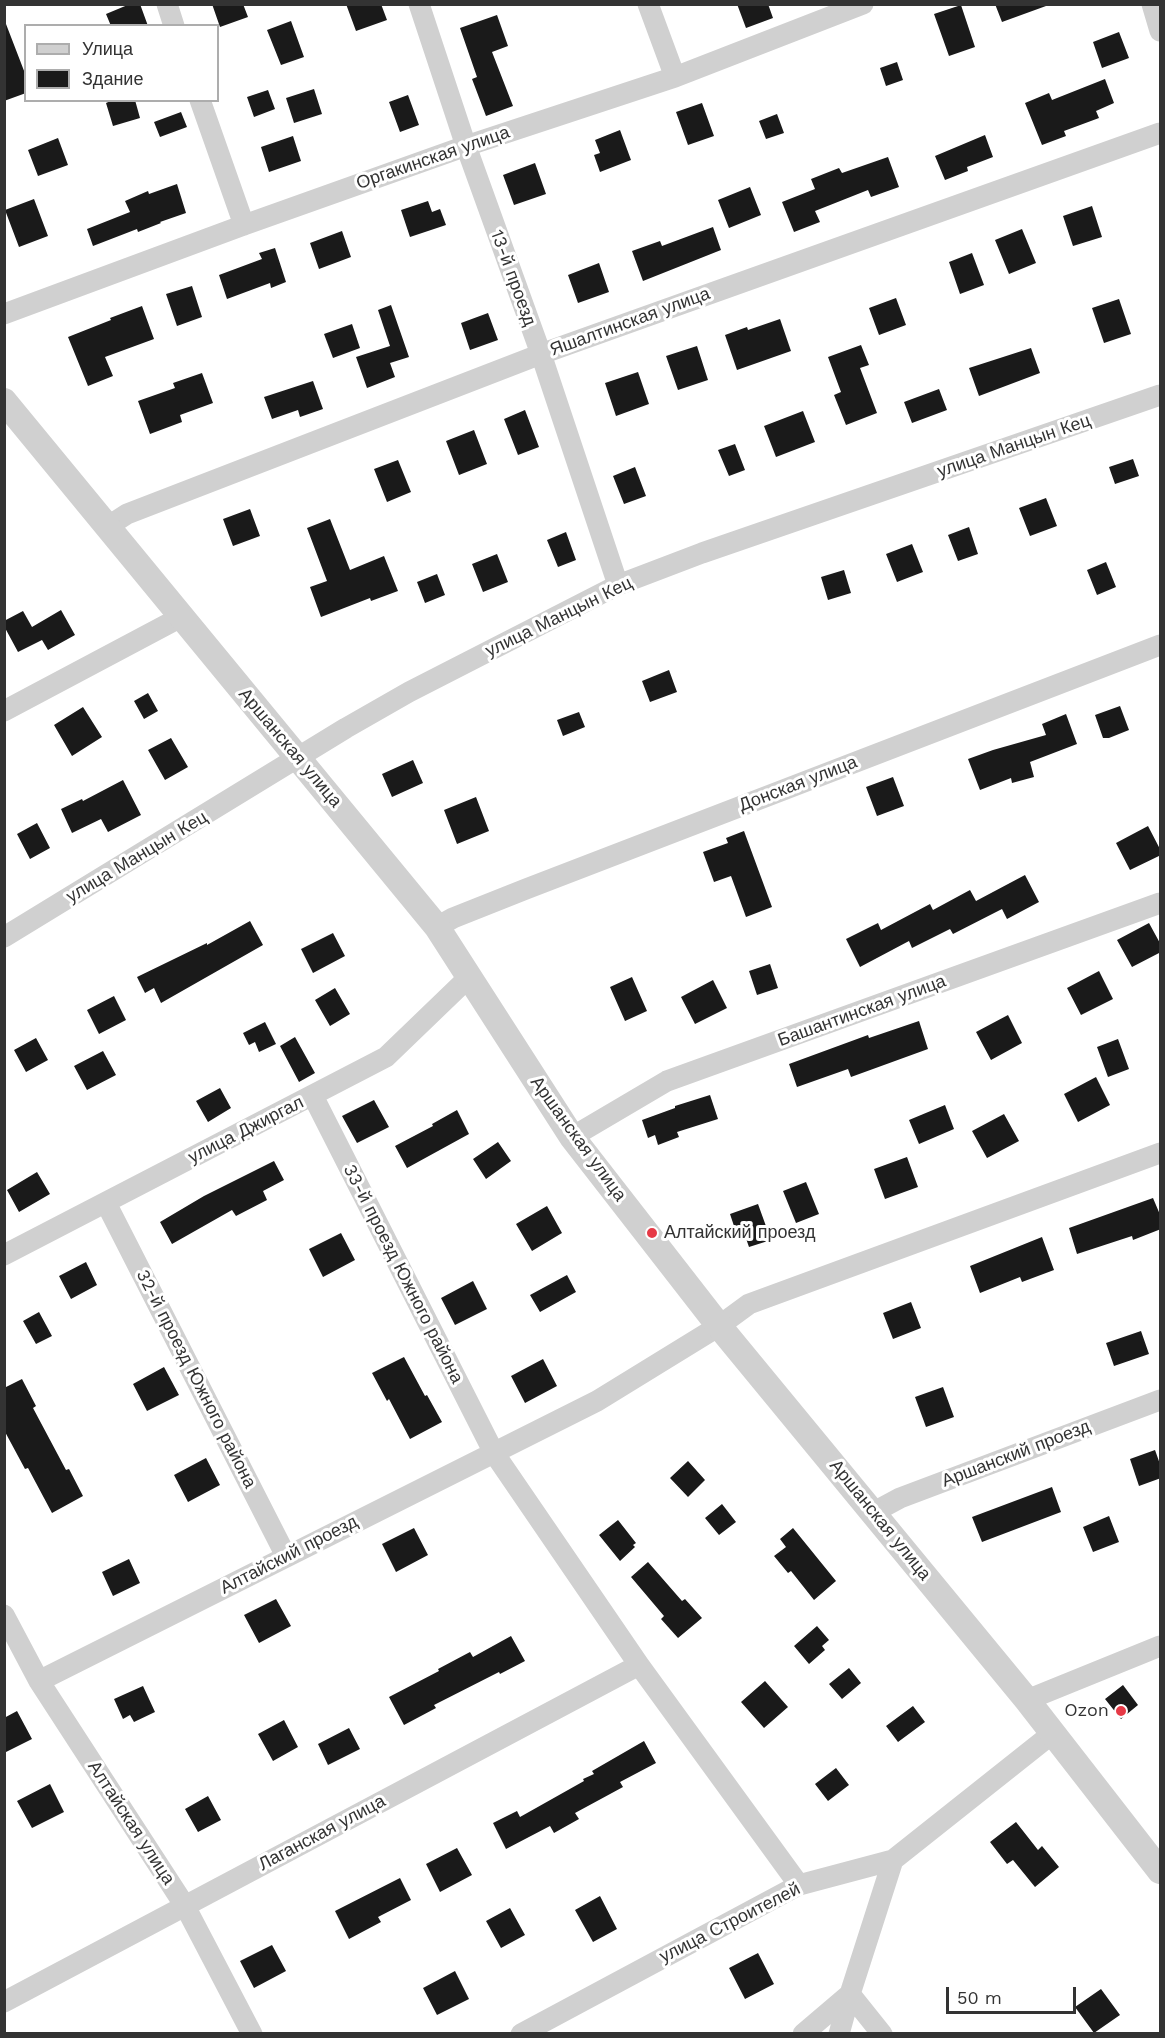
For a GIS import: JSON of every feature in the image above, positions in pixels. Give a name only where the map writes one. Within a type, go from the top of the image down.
[{"type":"street","points":[[166,4],[173,24]]},
{"type":"street","name":"13-й проезд","points":[[419,4],[466,146],[541,354],[618,585]]},
{"type":"street","points":[[648,4],[675,77]]},
{"type":"street","name":"Оргакинская улица","points":[[4,314],[466,146],[675,77],[863,4]]},
{"type":"street","points":[[1152,4],[1161,31]]},
{"type":"street","points":[[201,102],[244,225]]},
{"type":"street","name":"Яшалтинская улица","points":[[107,527],[128,514],[541,354],[1161,133]]},
{"type":"street","name":"улица Манцын Кец","points":[[4,937],[346,728],[409,692],[618,585],[714,549],[1161,395]]},
{"type":"street","name":"Аршанская улица","points":[[4,401],[437,927],[572,1137],[719,1326],[1027,1700],[1161,1871]]},
{"type":"street","points":[[4,711],[181,617]]},
{"type":"street","name":"Донская улица","points":[[437,927],[453,918],[526,889],[1161,645]]},
{"type":"street","name":"Башантинская улица","points":[[572,1137],[667,1082],[1161,903]]},
{"type":"street","name":"улица Джиргал","points":[[4,1254],[386,1057],[468,978]]},
{"type":"street","name":"33-й проезд Южного района","points":[[313,1096],[494,1453]]},
{"type":"street","name":"Алтайский проезд","points":[[39,1680],[597,1401],[719,1326],[749,1304],[1161,1153]]},
{"type":"street","name":"32-й проезд Южного района","points":[[106,1203],[286,1556]]},
{"type":"street","name":"Аршанский проезд","points":[[874,1512],[900,1498],[1161,1400]]},
{"type":"street","points":[[494,1453],[639,1665],[799,1885]]},
{"type":"street","name":"Алтайская улица","points":[[4,1615],[39,1680],[185,1906],[252,2034]]},
{"type":"street","points":[[1027,1700],[1161,1647]]},
{"type":"street","name":"Лаганская улица","points":[[4,2002],[639,1665]]},
{"type":"street","name":"улица Строителей","points":[[521,2034],[799,1885],[893,1860],[1053,1733]]},
{"type":"street","points":[[839,2034],[893,1860]]},
{"type":"street","points":[[803,2034],[850,1994]]},
{"type":"street","points":[[850,1994],[882,2034]]},
{"type":"building","points":[[130,4],[140,4],[147,24],[110,24],[106,14]]},
{"type":"building","points":[[212,4],[243,4],[248,17],[220,27]]},
{"type":"building","points":[[346,4],[381,4],[387,20],[356,31]]},
{"type":"building","points":[[737,4],[768,4],[773,18],[746,28]]},
{"type":"building","points":[[995,4],[1046,4],[1046,6],[1002,22]]},
{"type":"building","points":[[961,5],[975,47],[949,56],[934,14]]},
{"type":"building","points":[[497,15],[508,46],[492,52],[513,106],[486,116],[472,79],[477,77],[460,28]]},
{"type":"building","points":[[291,21],[304,57],[281,65],[267,30]]},
{"type":"building","points":[[6,24],[24,71],[24,94],[4,101]]},
{"type":"building","points":[[1119,32],[1129,58],[1102,68],[1093,42]]},
{"type":"building","points":[[897,62],[903,80],[886,86],[880,68]]},
{"type":"building","points":[[1105,79],[1114,103],[1096,111],[1099,118],[1064,131],[1066,136],[1042,145],[1025,103],[1049,93],[1052,100]]},
{"type":"building","points":[[314,89],[322,114],[294,123],[286,98]]},
{"type":"building","points":[[268,90],[275,109],[254,117],[247,97]]},
{"type":"building","points":[[408,95],[419,125],[400,132],[389,102]]},
{"type":"building","points":[[136,102],[140,118],[113,126],[106,103]]},
{"type":"building","points":[[702,103],[714,136],[688,145],[676,112]]},
{"type":"building","points":[[181,112],[187,127],[160,137],[154,122]]},
{"type":"building","points":[[777,114],[784,133],[766,139],[759,121]]},
{"type":"building","points":[[620,130],[631,160],[600,172],[594,155],[600,153],[595,140]]},
{"type":"building","points":[[985,135],[993,157],[967,167],[968,171],[945,180],[935,156]]},
{"type":"building","points":[[293,136],[301,161],[269,172],[261,147]]},
{"type":"building","points":[[58,138],[68,165],[38,176],[28,150]]},
{"type":"building","points":[[888,157],[899,187],[871,197],[868,190],[815,211],[820,222],[794,232],[782,202],[815,189],[811,179],[839,168],[842,173]]},
{"type":"building","points":[[535,163],[546,194],[514,205],[503,175]]},
{"type":"building","points":[[177,184],[186,213],[138,232],[137,229],[93,246],[87,229],[130,212],[125,201],[148,191],[149,194]]},
{"type":"building","points":[[750,187],[761,215],[729,228],[718,200]]},
{"type":"building","points":[[34,199],[48,236],[19,247],[5,210]]},
{"type":"building","points":[[428,201],[432,212],[440,209],[446,225],[410,237],[401,210]]},
{"type":"building","points":[[1092,206],[1102,237],[1073,246],[1063,216]]},
{"type":"building","points":[[713,227],[721,250],[643,281],[632,251],[660,241],[662,246]]},
{"type":"building","points":[[1022,229],[1036,263],[1009,274],[995,240]]},
{"type":"building","points":[[342,231],[351,257],[319,269],[310,243]]},
{"type":"building","points":[[275,248],[286,282],[271,288],[270,283],[227,299],[219,275],[262,259],[259,253]]},
{"type":"building","points":[[972,253],[984,285],[960,294],[949,262]]},
{"type":"building","points":[[599,263],[609,292],[578,303],[568,275]]},
{"type":"building","points":[[192,286],[202,317],[177,326],[166,294]]},
{"type":"building","points":[[896,298],[906,325],[879,335],[869,308]]},
{"type":"building","points":[[1119,299],[1131,334],[1104,343],[1092,308]]},
{"type":"building","points":[[391,305],[409,357],[390,363],[395,377],[367,388],[356,357],[390,346],[378,310]]},
{"type":"building","points":[[142,306],[154,339],[105,357],[113,376],[88,386],[68,337]]},
{"type":"building","points":[[488,313],[498,340],[470,350],[461,323]]},
{"type":"building","points":[[780,319],[791,351],[737,370],[725,335]]},
{"type":"building","points":[[352,324],[360,348],[333,358],[324,334]]},
{"type":"building","points":[[861,345],[869,365],[860,368],[877,413],[846,425],[834,395],[841,392],[828,357]]},
{"type":"building","points":[[697,346],[708,380],[678,390],[666,356]]},
{"type":"building","points":[[1031,348],[1040,373],[979,396],[969,368]]},
{"type":"building","points":[[638,372],[649,404],[616,416],[605,383]]},
{"type":"building","points":[[202,373],[213,403],[180,415],[182,422],[150,434],[138,401],[175,388],[173,383]]},
{"type":"building","points":[[313,381],[323,409],[300,417],[298,410],[272,419],[264,397]]},
{"type":"building","points":[[939,389],[947,410],[912,423],[904,402]]},
{"type":"building","points":[[525,410],[539,447],[518,455],[504,419]]},
{"type":"building","points":[[803,411],[815,442],[776,457],[764,426]]},
{"type":"building","points":[[474,430],[487,464],[459,475],[446,441]]},
{"type":"building","points":[[735,444],[745,470],[729,476],[718,450]]},
{"type":"building","points":[[1133,459],[1139,476],[1115,484],[1109,467]]},
{"type":"building","points":[[398,460],[411,492],[387,502],[374,469]]},
{"type":"building","points":[[635,467],[646,496],[624,504],[613,476]]},
{"type":"building","points":[[1046,498],[1057,526],[1030,536],[1019,508]]},
{"type":"building","points":[[250,509],[260,536],[233,546],[223,519]]},
{"type":"building","points":[[330,519],[350,570],[384,556],[398,591],[371,601],[370,598],[321,617],[310,587],[327,581],[307,528]]},
{"type":"building","points":[[969,527],[978,554],[958,561],[948,535]]},
{"type":"building","points":[[566,532],[576,560],[558,567],[547,540]]},
{"type":"building","points":[[912,544],[923,572],[897,582],[886,554]]},
{"type":"building","points":[[497,554],[508,582],[483,592],[472,564]]},
{"type":"building","points":[[1106,562],[1116,587],[1097,595],[1087,570]]},
{"type":"building","points":[[844,570],[851,593],[828,600],[821,577]]},
{"type":"building","points":[[437,574],[445,595],[425,603],[417,582]]},
{"type":"building","points":[[61,610],[75,635],[48,650],[42,640],[18,652],[4,626],[4,621],[23,611],[32,627]]},
{"type":"building","points":[[669,670],[677,692],[650,702],[642,681]]},
{"type":"building","points":[[148,693],[158,711],[144,719],[134,701]]},
{"type":"building","points":[[1120,706],[1129,730],[1103,738],[1095,715]]},
{"type":"building","points":[[83,707],[102,737],[72,756],[54,725]]},
{"type":"building","points":[[579,712],[585,727],[563,736],[557,720]]},
{"type":"building","points":[[1066,714],[1077,744],[1030,762],[1034,777],[1012,783],[1011,778],[980,790],[968,759],[1046,735],[1042,724]]},
{"type":"building","points":[[171,738],[188,767],[165,780],[148,750]]},
{"type":"building","points":[[413,760],[423,783],[392,797],[382,774]]},
{"type":"building","points":[[893,777],[904,806],[877,816],[866,787]]},
{"type":"building","points":[[123,780],[141,815],[108,832],[101,819],[72,833],[61,809],[82,799],[83,801]]},
{"type":"building","points":[[476,797],[489,831],[457,844],[444,810]]},
{"type":"building","points":[[37,823],[50,848],[30,859],[17,834]]},
{"type":"building","points":[[1148,826],[1161,855],[1130,870],[1116,843]]},
{"type":"building","points":[[744,831],[772,907],[746,917],[731,876],[714,882],[703,852],[728,843],[726,838]]},
{"type":"building","points":[[1025,875],[1039,902],[1007,919],[1002,909],[953,934],[950,929],[912,948],[909,941],[860,967],[846,939],[878,923],[881,930],[930,904],[933,910],[970,890],[976,901]]},
{"type":"building","points":[[250,921],[263,945],[161,1003],[154,988],[145,993],[137,977],[207,943],[207,945]]},
{"type":"building","points":[[1149,923],[1161,945],[1161,952],[1132,967],[1117,940]]},
{"type":"building","points":[[333,933],[345,956],[313,973],[301,949]]},
{"type":"building","points":[[770,964],[778,988],[757,995],[749,971]]},
{"type":"building","points":[[1099,971],[1113,999],[1081,1015],[1067,988]]},
{"type":"building","points":[[632,977],[647,1011],[625,1021],[610,987]]},
{"type":"building","points":[[713,980],[727,1008],[695,1024],[681,997]]},
{"type":"building","points":[[335,988],[350,1014],[330,1026],[315,1000]]},
{"type":"building","points":[[114,996],[126,1020],[99,1034],[87,1010]]},
{"type":"building","points":[[1008,1015],[1022,1043],[991,1060],[976,1032]]},
{"type":"building","points":[[919,1021],[928,1049],[851,1077],[848,1069],[797,1087],[789,1064],[868,1035],[869,1038]]},
{"type":"building","points":[[265,1022],[276,1044],[259,1052],[255,1042],[249,1045],[243,1033]]},
{"type":"building","points":[[295,1037],[315,1073],[299,1082],[280,1046]]},
{"type":"building","points":[[36,1038],[48,1060],[26,1072],[14,1050]]},
{"type":"building","points":[[1118,1039],[1129,1069],[1108,1077],[1097,1047]]},
{"type":"building","points":[[103,1051],[116,1075],[87,1090],[74,1066]]},
{"type":"building","points":[[1096,1077],[1110,1105],[1078,1122],[1064,1094]]},
{"type":"building","points":[[220,1088],[231,1108],[208,1122],[196,1101]]},
{"type":"building","points":[[710,1095],[718,1119],[677,1132],[679,1137],[658,1145],[655,1135],[648,1138],[642,1120]]},
{"type":"building","points":[[374,1100],[389,1127],[357,1143],[342,1116]]},
{"type":"building","points":[[945,1105],[954,1129],[919,1144],[909,1120]]},
{"type":"building","points":[[457,1110],[469,1134],[407,1168],[395,1146]]},
{"type":"building","points":[[1004,1114],[1019,1141],[987,1158],[972,1131]]},
{"type":"building","points":[[498,1142],[511,1161],[486,1179],[473,1159]]},
{"type":"building","points":[[907,1157],[918,1187],[885,1199],[874,1169]]},
{"type":"building","points":[[274,1161],[284,1180],[263,1191],[267,1200],[236,1216],[232,1210],[172,1244],[160,1222],[204,1196]]},
{"type":"building","points":[[37,1172],[50,1194],[19,1212],[7,1190]]},
{"type":"building","points":[[806,1182],[819,1214],[796,1223],[783,1191]]},
{"type":"building","points":[[1153,1198],[1161,1217],[1161,1229],[1133,1240],[1132,1236],[1077,1254],[1069,1228]]},
{"type":"building","points":[[758,1204],[771,1240],[749,1247],[742,1227],[735,1229],[730,1214]]},
{"type":"building","points":[[547,1206],[562,1233],[532,1251],[516,1224]]},
{"type":"building","points":[[341,1233],[355,1260],[323,1277],[309,1249]]},
{"type":"building","points":[[1042,1237],[1054,1270],[1022,1282],[1020,1277],[980,1293],[970,1266]]},
{"type":"building","points":[[86,1262],[97,1285],[71,1299],[59,1276]]},
{"type":"building","points":[[567,1275],[576,1292],[540,1312],[530,1295]]},
{"type":"building","points":[[473,1281],[487,1309],[455,1325],[441,1298]]},
{"type":"building","points":[[911,1302],[921,1328],[893,1339],[883,1313]]},
{"type":"building","points":[[39,1312],[52,1336],[36,1344],[23,1321]]},
{"type":"building","points":[[1141,1331],[1149,1354],[1114,1366],[1106,1343]]},
{"type":"building","points":[[404,1357],[442,1422],[410,1439],[372,1373]]},
{"type":"building","points":[[543,1359],[557,1386],[525,1403],[511,1376]]},
{"type":"building","points":[[164,1367],[179,1395],[147,1411],[133,1384]]},
{"type":"building","points":[[22,1379],[36,1406],[33,1408],[66,1470],[69,1469],[83,1496],[52,1513],[4,1430],[4,1388]]},
{"type":"building","points":[[943,1387],[954,1417],[926,1427],[915,1397]]},
{"type":"building","points":[[1155,1450],[1161,1467],[1161,1478],[1139,1486],[1130,1459]]},
{"type":"building","points":[[206,1458],[220,1485],[188,1502],[174,1475]]},
{"type":"building","points":[[688,1461],[705,1480],[688,1497],[670,1478]]},
{"type":"building","points":[[1052,1487],[1061,1512],[982,1542],[972,1517]]},
{"type":"building","points":[[722,1504],[736,1522],[719,1535],[705,1518]]},
{"type":"building","points":[[1109,1516],[1119,1542],[1093,1552],[1083,1527]]},
{"type":"building","points":[[618,1520],[636,1543],[633,1545],[635,1547],[620,1561],[599,1535]]},
{"type":"building","points":[[414,1528],[428,1555],[396,1572],[382,1544]]},
{"type":"building","points":[[793,1528],[836,1581],[814,1600],[791,1571],[788,1573],[774,1556],[786,1547],[780,1539]]},
{"type":"building","points":[[129,1559],[140,1583],[113,1596],[102,1572]]},
{"type":"building","points":[[648,1562],[682,1601],[685,1599],[702,1618],[678,1638],[661,1619],[664,1616],[631,1577]]},
{"type":"building","points":[[276,1599],[291,1626],[259,1643],[244,1615]]},
{"type":"building","points":[[817,1626],[829,1640],[822,1646],[825,1650],[809,1664],[794,1646]]},
{"type":"building","points":[[511,1636],[525,1661],[434,1705],[436,1708],[404,1725],[389,1697],[470,1652],[473,1657]]},
{"type":"building","points":[[849,1668],[861,1683],[842,1699],[829,1684]]},
{"type":"building","points":[[765,1681],[788,1707],[764,1728],[741,1702]]},
{"type":"building","points":[[1123,1685],[1138,1705],[1121,1719],[1105,1699]]},
{"type":"building","points":[[143,1686],[155,1712],[134,1722],[130,1715],[123,1719],[114,1699]]},
{"type":"building","points":[[913,1706],[925,1722],[898,1742],[886,1726]]},
{"type":"building","points":[[17,1711],[32,1739],[4,1753],[4,1718]]},
{"type":"building","points":[[284,1720],[298,1747],[273,1761],[258,1734]]},
{"type":"building","points":[[349,1728],[360,1749],[328,1765],[318,1744]]},
{"type":"building","points":[[644,1741],[656,1763],[620,1782],[623,1787],[575,1813],[579,1819],[554,1833],[550,1826],[506,1849],[493,1823],[517,1811],[520,1817],[584,1781],[583,1779],[594,1774],[592,1771]]},
{"type":"building","points":[[836,1768],[849,1785],[828,1801],[815,1784]]},
{"type":"building","points":[[50,1784],[64,1812],[32,1828],[17,1801]]},
{"type":"building","points":[[208,1796],[221,1820],[198,1832],[185,1809]]},
{"type":"building","points":[[1016,1822],[1038,1850],[1042,1846],[1059,1867],[1035,1887],[1013,1860],[1007,1864],[990,1842]]},
{"type":"building","points":[[457,1848],[472,1875],[440,1892],[426,1864]]},
{"type":"building","points":[[400,1878],[411,1900],[378,1917],[381,1922],[349,1939],[335,1911]]},
{"type":"building","points":[[600,1896],[617,1929],[593,1942],[575,1910]]},
{"type":"building","points":[[510,1908],[525,1935],[501,1948],[486,1921]]},
{"type":"building","points":[[272,1945],[286,1971],[254,1988],[240,1961]]},
{"type":"building","points":[[758,1953],[774,1984],[745,1999],[729,1968]]},
{"type":"building","points":[[455,1971],[469,1999],[437,2015],[423,1988]]},
{"type":"building","points":[[1101,1989],[1120,2015],[1094,2033],[1075,2007]]},
{"type":"place","name":"Алтайский проезд","points":[[652,1233]]},
{"type":"place","name":"Ozon","points":[[1121,1711]]}]
